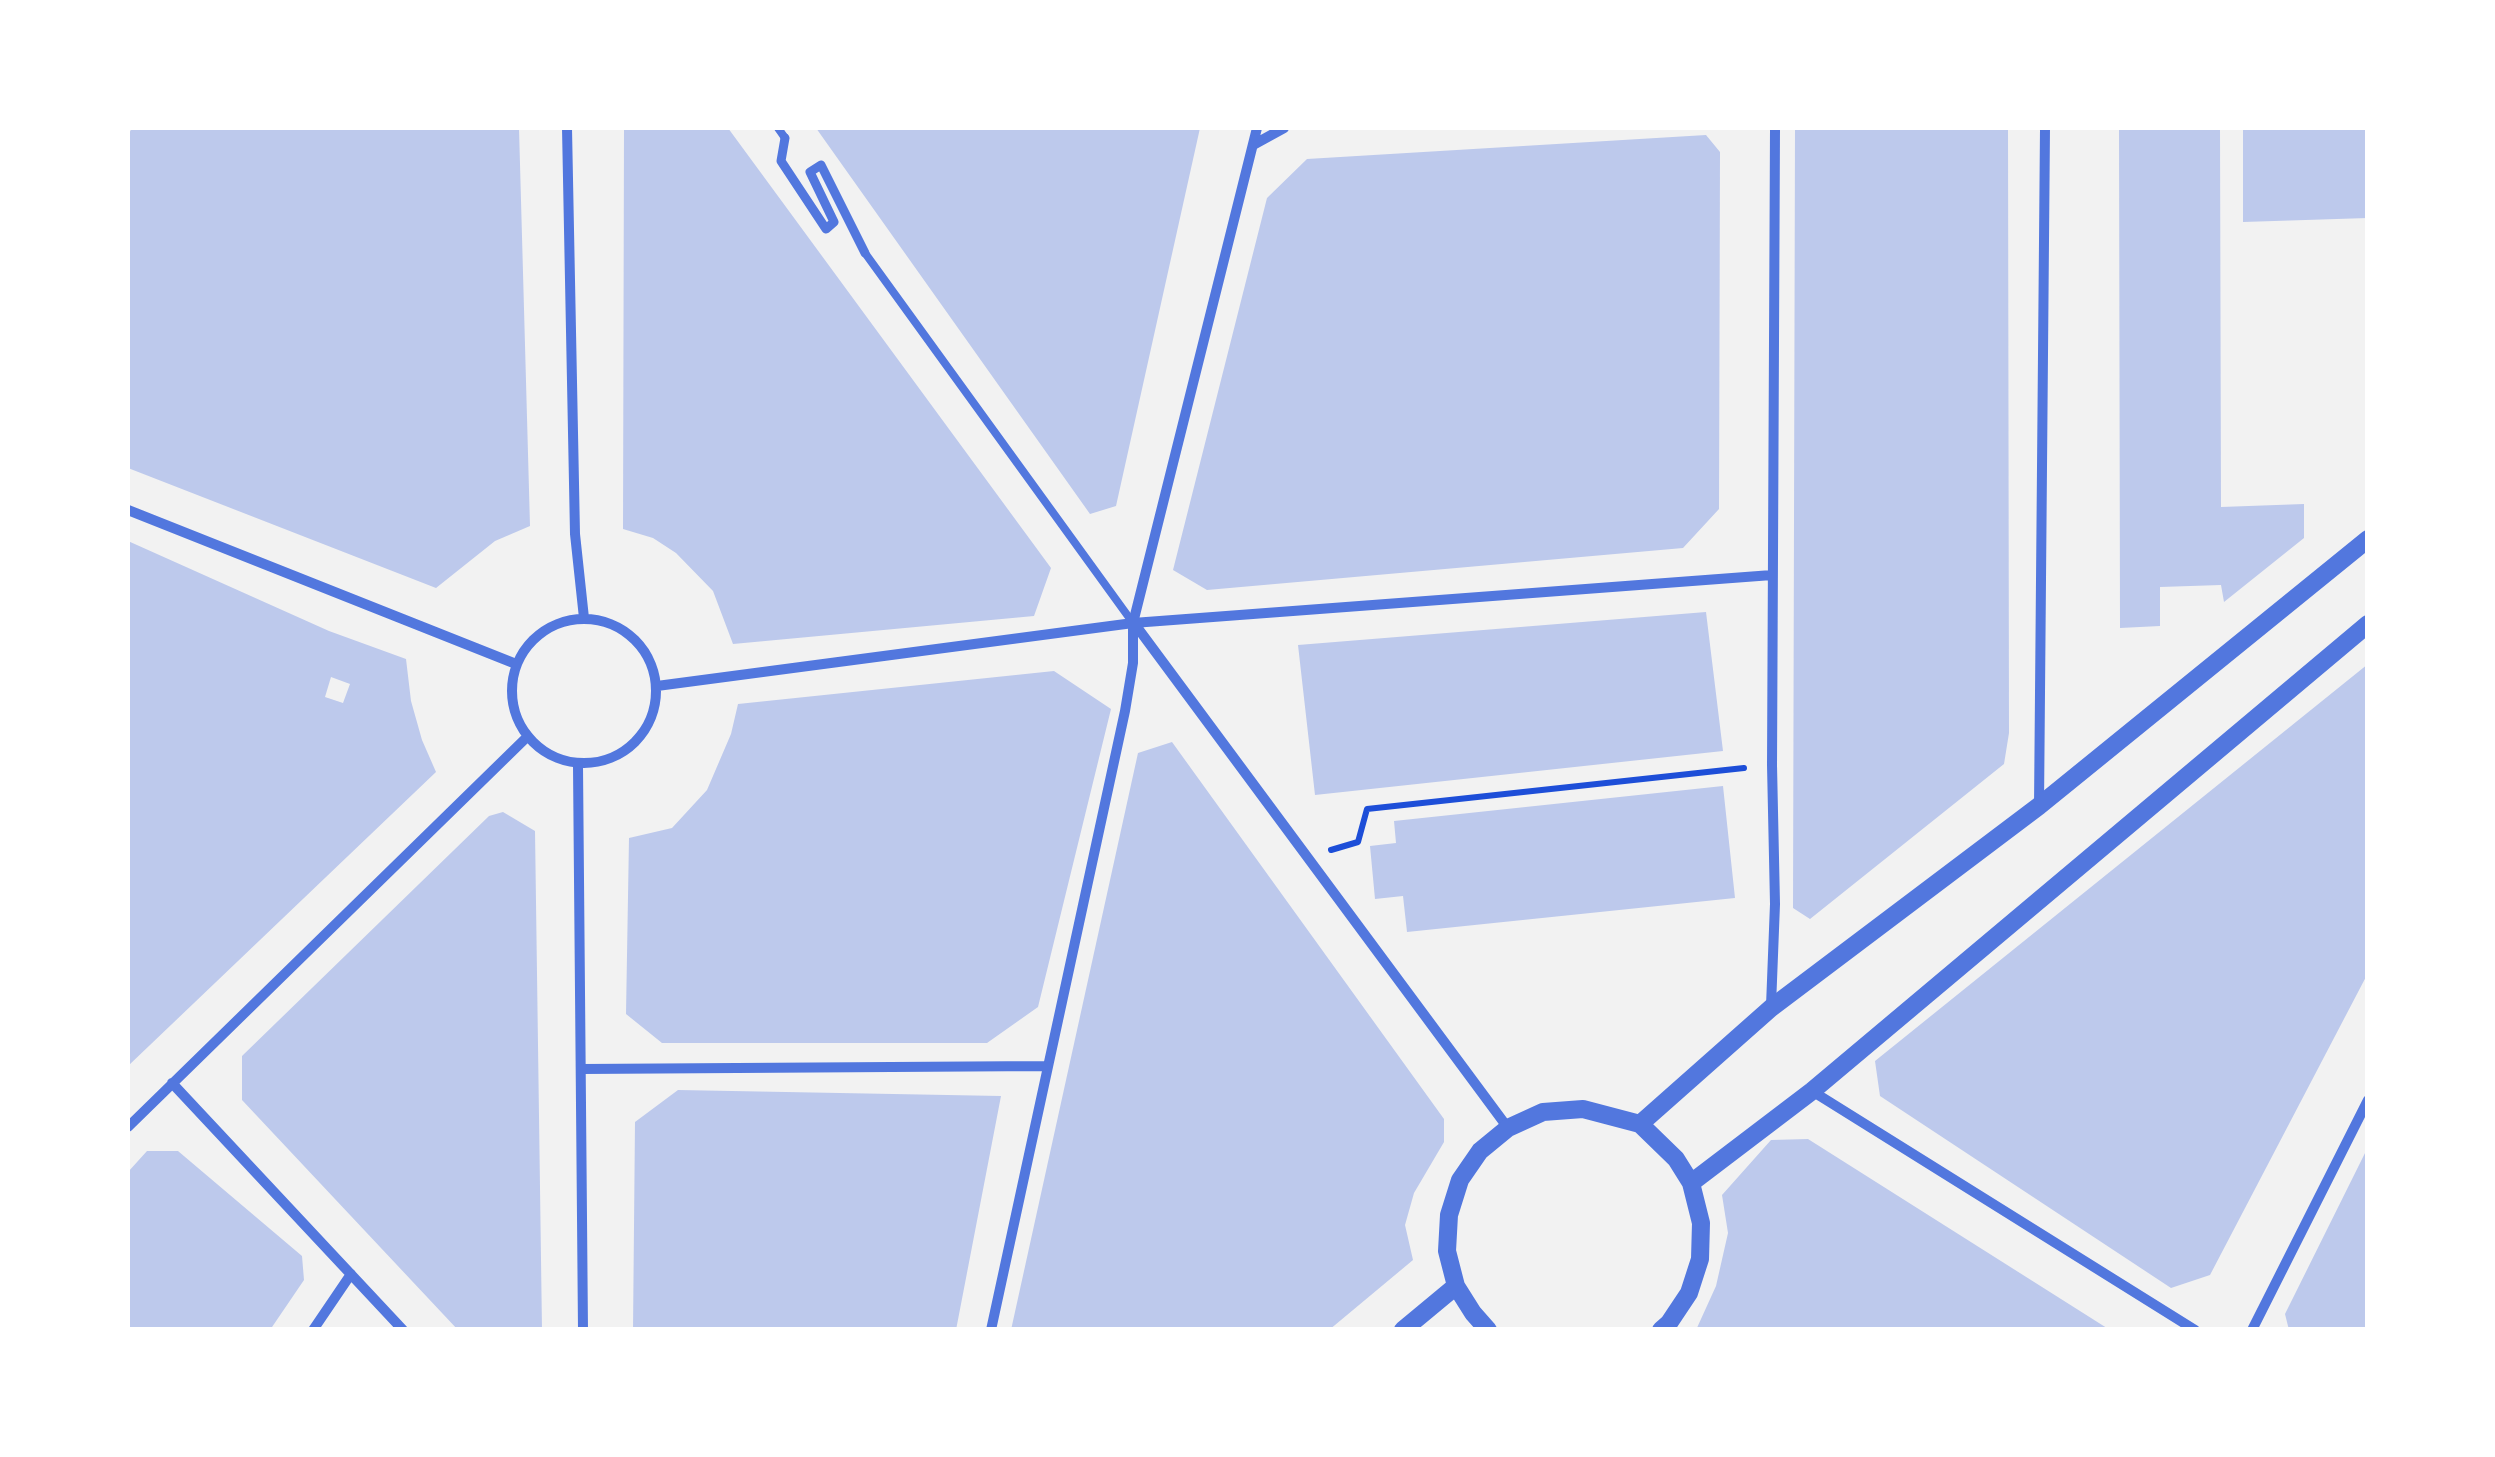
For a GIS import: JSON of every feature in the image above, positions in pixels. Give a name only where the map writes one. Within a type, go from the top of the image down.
[{"type":"street","points":[[567,128],[575,534],[584,618]]},
{"type":"street","points":[[991,1330],[1125,710],[1133,662],[1133,622],[1257,128]]},
{"type":"street","points":[[1253,145],[1284,128]]},
{"type":"street","points":[[1771,1008],[1775,128]]},
{"type":"street","points":[[2039,806],[2045,128]]},
{"type":"street","points":[[785,138],[781,161],[826,229],[834,222],[810,172],[821,164],[865,252]]},
{"type":"street","points":[[128,510],[516,664]]},
{"type":"street","points":[[1640,1124],[1771,1008],[2039,806],[2368,539]]},
{"type":"street","points":[[657,686],[1133,622],[1772,575]]},
{"type":"street","points":[[584,618],[611,623],[634,638],[650,660],[657,686],[654,714],[641,738],[620,755],[578,766],[546,753],[527,737],[516,714],[512,689],[516,664],[527,646],[543,631],[563,621],[584,618]]},
{"type":"street","points":[[1133,622],[1508,1128]]},
{"type":"street","points":[[1691,1183],[1812,1091],[2368,624]]},
{"type":"street","points":[[128,1127],[527,737]]},
{"type":"street","points":[[578,766],[583,1330]]},
{"type":"street","points":[[582,1069],[1046,1066]]},
{"type":"street","points":[[172,1083],[402,1330]]},
{"type":"street","points":[[1812,1091],[2195,1330]]},
{"type":"street","points":[[2252,1330],[2368,1100]]},
{"type":"street","points":[[1488,1330],[1456,1286],[1448,1251],[1449,1215],[1460,1180],[1480,1151],[1508,1128],[1543,1112],[1583,1109],[1640,1124],[1676,1159],[1691,1183],[1701,1223],[1700,1259],[1689,1293],[1661,1330]]},
{"type":"street","points":[[313,1330],[351,1274]]},
{"type":"street","points":[[1404,1330],[1456,1286]]},
{"type":"lane","points":[[778,128],[785,138]]},
{"type":"lane","points":[[865,252],[1133,622]]},
{"type":"path","points":[[1306,857],[1358,842],[1366,808],[1772,765]]},
{"type":"building","points":[[132,128],[519,128],[530,526],[495,541],[436,588],[128,468],[128,135]]},
{"type":"building","points":[[624,128],[728,128],[1051,568],[1034,616],[733,644],[713,591],[676,553],[653,538],[623,529]]},
{"type":"building","points":[[816,128],[1200,128],[1116,506],[1090,514]]},
{"type":"building","points":[[1795,128],[2008,128],[2009,733],[2004,764],[1810,919],[1793,908]]},
{"type":"building","points":[[2119,128],[2220,128],[2221,507],[2304,504],[2304,538],[2224,602],[2221,585],[2160,587],[2160,626],[2120,628]]},
{"type":"building","points":[[2243,128],[2368,128],[2368,218],[2243,222]]},
{"type":"building","points":[[1706,135],[1720,152],[1719,509],[1683,548],[1207,590],[1173,570],[1267,198],[1307,159]]},
{"type":"building","points":[[128,541],[329,631],[406,659],[411,701],[436,772],[128,1066]],"holes":[[[331,677],[350,684],[343,703],[325,697]]]},
{"type":"building","points":[[1706,612],[1723,751],[1315,795],[1298,645]]},
{"type":"building","points":[[2368,664],[2368,973],[2210,1275],[2171,1288],[1880,1096],[1875,1061]]},
{"type":"building","points":[[1054,671],[1111,709],[1038,1007],[987,1043],[662,1043],[626,1014],[629,838],[672,828],[707,790],[731,734],[738,704]]},
{"type":"building","points":[[1172,742],[1444,1119],[1444,1142],[1414,1193],[1405,1225],[1413,1260],[1329,1330],[1011,1330],[1138,753]]},
{"type":"building","points":[[1723,786],[1735,898],[1407,932],[1403,896],[1375,899],[1370,846],[1396,843],[1394,821]]},
{"type":"building","points":[[503,812],[535,831],[542,1330],[458,1330],[242,1100],[242,1056],[489,816]]},
{"type":"building","points":[[678,1090],[1001,1096],[956,1330],[633,1330],[635,1122]]},
{"type":"building","points":[[1808,1139],[2110,1330],[1696,1330],[1716,1286],[1728,1233],[1722,1195],[1771,1140]]},
{"type":"building","points":[[2368,1147],[2368,1330],[2289,1330],[2285,1314]]},
{"type":"building","points":[[147,1151],[178,1151],[302,1256],[304,1280],[270,1330],[128,1330],[128,1172]]}]
